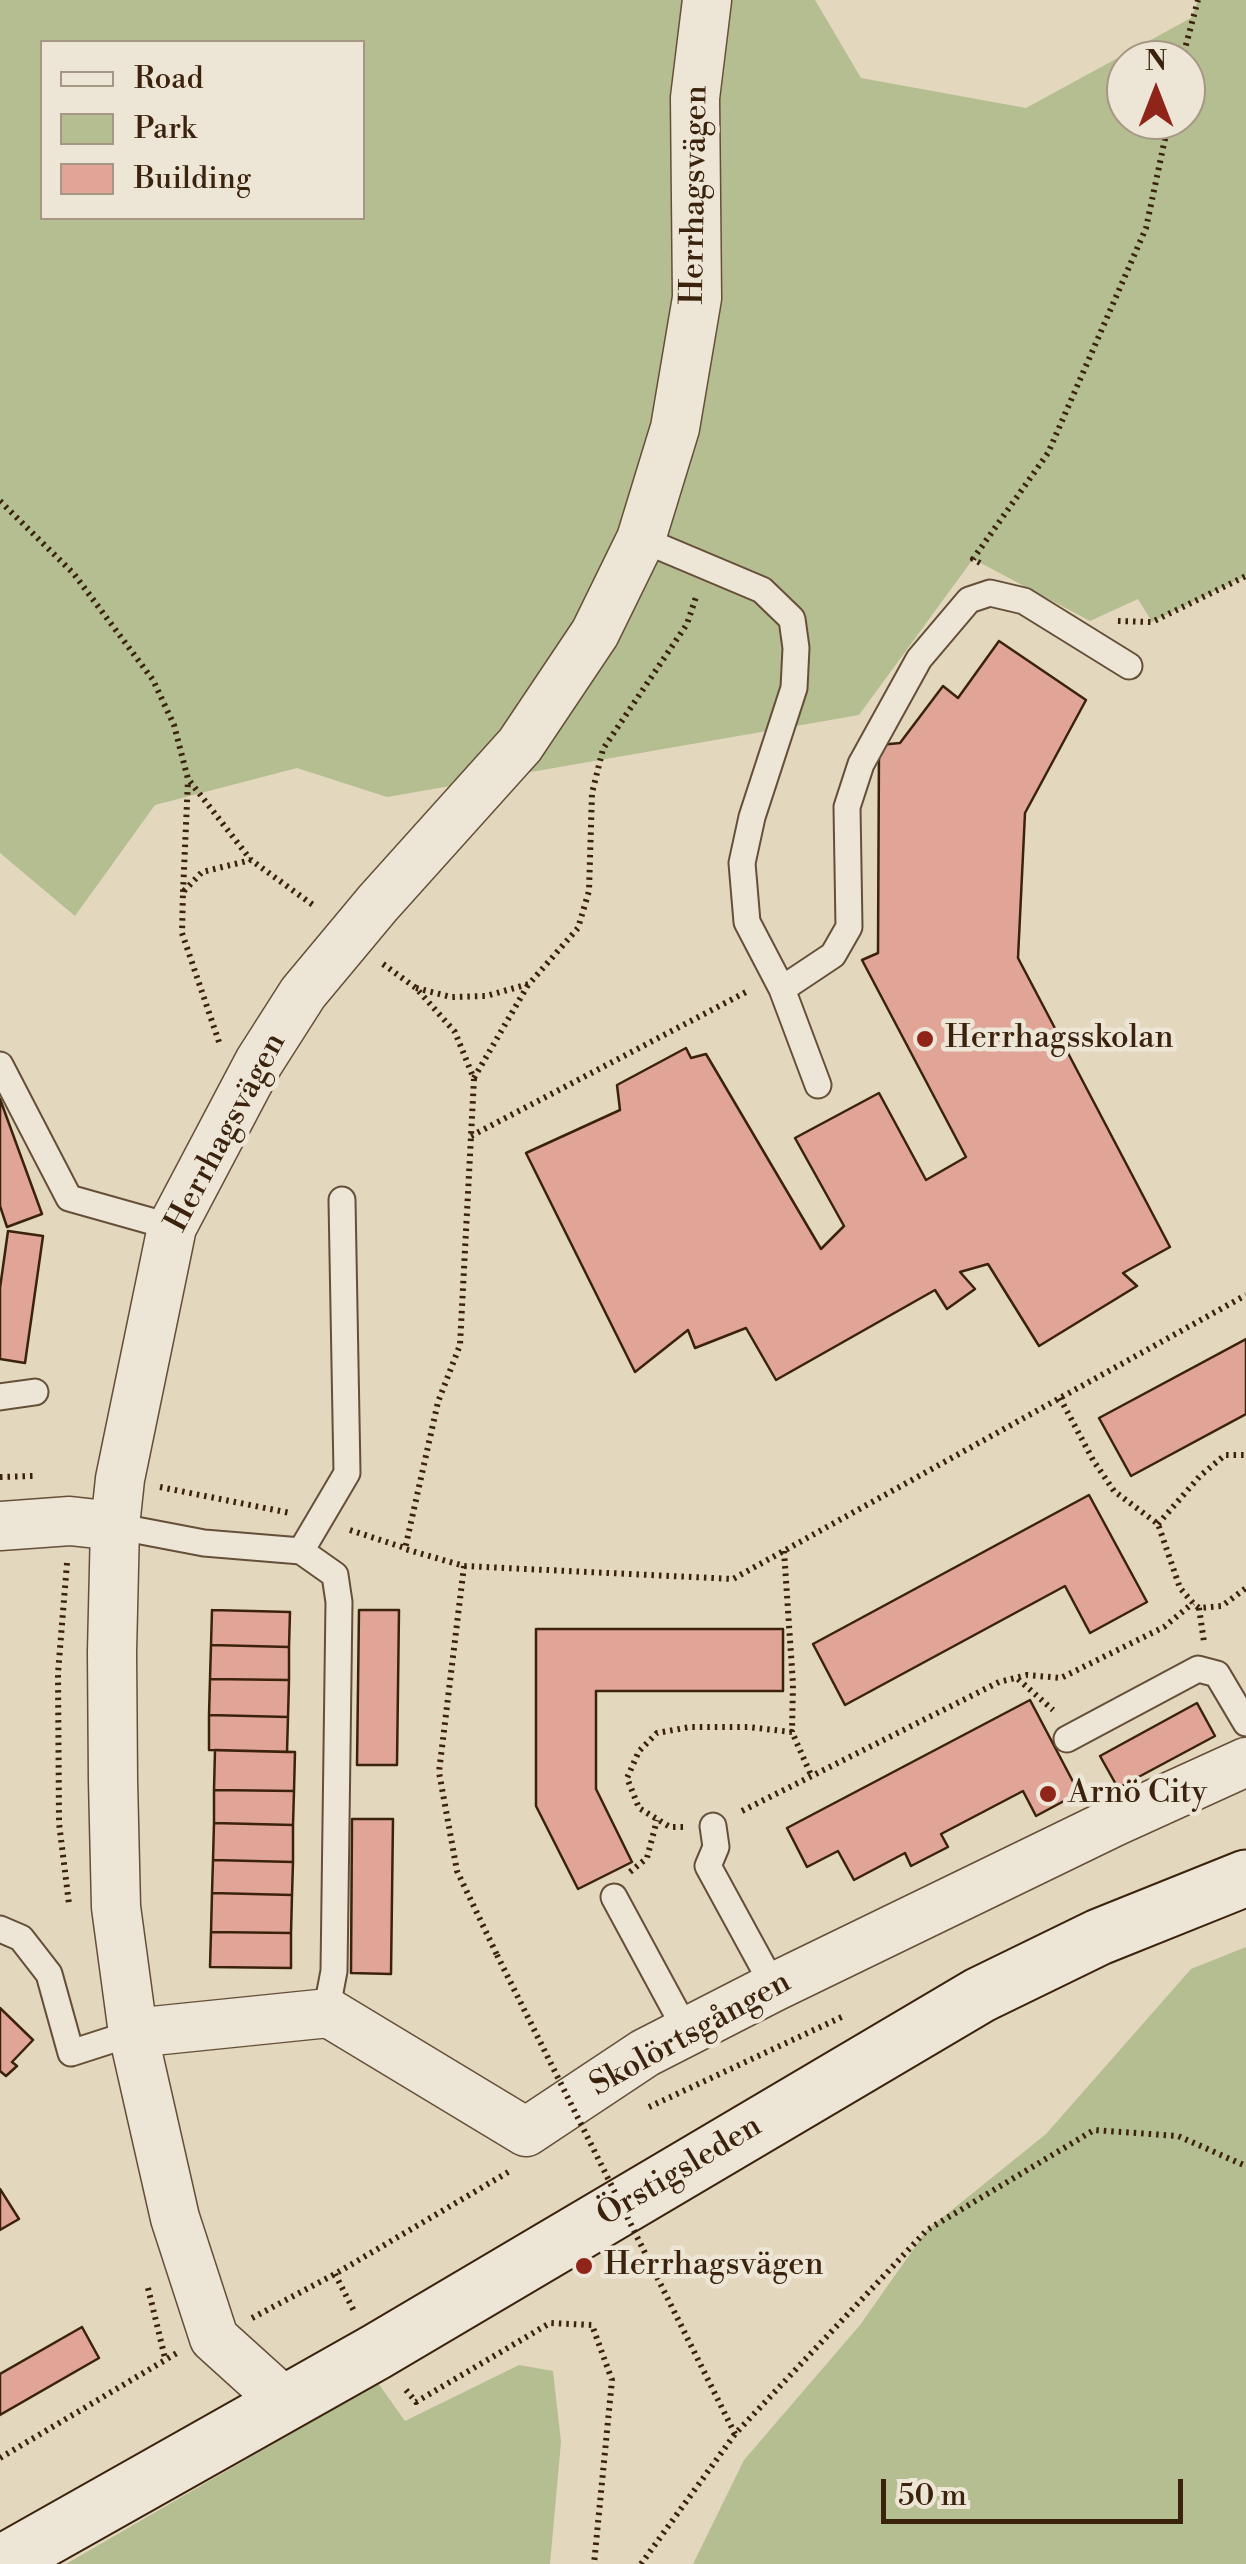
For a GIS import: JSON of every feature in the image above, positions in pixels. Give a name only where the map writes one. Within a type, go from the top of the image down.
[{"type":"street","name":"Herrhagsvägen","points":[[287,2404],[214,2338],[175,2218],[133,2033],[116,1907],[112,1652],[120,1479],[172,1228],[259,1062],[303,993],[378,903],[520,746],[595,633],[641,539],[675,428],[697,298],[695,98],[707,0]]},
{"type":"street","points":[[0,1526],[70,1521],[115,1526]]},
{"type":"street","name":"Skolörtsgången","points":[[326,2013],[526,2132],[645,2054],[774,1987],[1246,1762]]},
{"type":"street","name":"Örstigsleden","points":[[0,2564],[287,2404],[980,1995],[1099,1937],[1236,1884]]},
{"type":"street","points":[[133,2033],[326,2013]]},
{"type":"lane","points":[[641,539],[762,590],[792,619],[796,648],[794,688],[752,818],[742,862],[747,922],[779,983],[818,1085]]},
{"type":"lane","points":[[779,983],[833,956],[849,927],[847,807],[861,764],[919,658],[969,600],[990,593],[1024,601],[1129,666]]},
{"type":"lane","points":[[0,1065],[69,1198],[172,1228]]},
{"type":"lane","points":[[302,1550],[347,1473],[342,1200]]},
{"type":"lane","points":[[0,1397],[35,1392]]},
{"type":"lane","points":[[115,1526],[204,1543],[302,1550],[335,1576],[339,1602],[334,1971],[326,2013]]},
{"type":"lane","points":[[1067,1739],[1198,1669],[1217,1674],[1246,1724]]},
{"type":"lane","points":[[713,1826],[716,1848],[708,1866],[774,1987]]},
{"type":"lane","points":[[614,1896],[687,2032]]},
{"type":"lane","points":[[0,1929],[21,1938],[50,1974],[71,2054],[133,2033]]},
{"type":"path","points":[[1187,40],[1198,0]]},
{"type":"path","points":[[989,568],[972,559],[1056,435],[1146,228],[1165,140]]},
{"type":"path","points":[[0,501],[74,574],[154,680],[174,725],[188,779],[182,933],[219,1042],[230,1028]]},
{"type":"path","points":[[474,1079],[529,984],[578,928],[589,891],[592,793],[602,750],[687,624],[706,567]]},
{"type":"path","points":[[1105,621],[1152,622],[1246,576]]},
{"type":"path","points":[[188,779],[251,860],[313,905]]},
{"type":"path","points":[[183,892],[202,872],[251,860]]},
{"type":"path","points":[[370,955],[416,988],[455,1032],[474,1079],[460,1344],[438,1402],[405,1548]]},
{"type":"path","points":[[470,1136],[779,983]]},
{"type":"path","points":[[416,988],[450,997],[486,996],[529,984]]},
{"type":"path","points":[[120,1479],[254,1504],[464,1566],[733,1579],[1246,1295]]},
{"type":"path","points":[[1060,1398],[1114,1491],[1158,1524],[1180,1588],[1194,1603],[1199,1608],[1222,1606],[1246,1588]]},
{"type":"path","points":[[1158,1524],[1200,1476],[1225,1455],[1246,1455]]},
{"type":"path","points":[[0,1477],[39,1476]]},
{"type":"path","points":[[784,1551],[793,1684],[792,1732],[812,1776]]},
{"type":"path","points":[[464,1566],[440,1772],[456,1871],[735,2434]]},
{"type":"path","points":[[792,1732],[690,1727],[657,1733],[639,1751],[627,1778],[639,1808],[670,1827],[713,1826],[1000,1682],[1028,1675],[1061,1678],[1164,1627],[1194,1603]]},
{"type":"path","points":[[614,1896],[616,1884],[647,1858],[658,1820]]},
{"type":"path","points":[[634,2114],[848,2014]]},
{"type":"path","points":[[641,2564],[735,2434],[927,2230],[1094,2130],[1178,2136],[1246,2166]]},
{"type":"path","points":[[580,2139],[598,2131]]},
{"type":"path","points":[[0,2458],[165,2358],[214,2338],[335,2274],[490,2181],[526,2164]]},
{"type":"path","points":[[335,2274],[376,2352],[416,2402],[550,2324],[592,2326],[612,2380],[594,2564]]},
{"type":"green space","points":[[0,0],[815,0],[861,78],[1026,108],[1106,64],[1106,140],[1206,140],[1206,40],[1151,40],[1191,18],[1198,0],[1246,0],[1246,576],[1152,622],[1138,599],[1090,621],[973,559],[859,715],[387,797],[297,768],[155,805],[75,916],[0,853]]},
{"type":"green space","points":[[1246,1947],[1246,2564],[693,2564],[744,2460],[860,2325],[927,2230],[1046,2134],[1191,1969]]},
{"type":"green space","points":[[519,2365],[553,2371],[561,2442],[550,2564],[66,2564],[378,2383],[405,2421]]},
{"type":"building","points":[[999,641],[1086,700],[1025,813],[1018,958],[1170,1247],[1123,1273],[1137,1286],[1039,1346],[988,1264],[960,1272],[975,1289],[947,1309],[935,1290],[776,1380],[746,1328],[695,1348],[688,1330],[635,1372],[526,1153],[620,1110],[617,1085],[686,1048],[691,1058],[706,1054],[821,1249],[844,1226],[795,1138],[879,1093],[926,1180],[966,1157],[862,960],[878,953],[879,745],[900,743],[943,686],[958,698]]},
{"type":"building","points":[[0,1099],[42,1214],[7,1227],[0,1206]]},
{"type":"building","points":[[8,1231],[43,1236],[25,1363],[0,1359],[0,1288]]},
{"type":"building","points":[[1246,1339],[1246,1414],[1131,1476],[1099,1418]]},
{"type":"building","points":[[1089,1495],[1147,1602],[1090,1633],[1065,1586],[845,1705],[813,1644]]},
{"type":"building","points":[[212,1610],[290,1612],[289,1647],[211,1645]]},
{"type":"building","points":[[359,1610],[399,1610],[397,1765],[357,1765]]},
{"type":"building","points":[[536,1629],[783,1629],[783,1691],[596,1691],[596,1789],[632,1862],[578,1889],[536,1806]]},
{"type":"building","points":[[211,1645],[289,1647],[289,1680],[210,1679]]},
{"type":"building","points":[[210,1679],[289,1680],[288,1717],[209,1715]]},
{"type":"building","points":[[1030,1700],[1079,1793],[1036,1816],[1023,1791],[941,1834],[948,1847],[911,1866],[905,1853],[854,1880],[838,1851],[807,1867],[787,1828]]},
{"type":"building","points":[[1197,1703],[1215,1736],[1118,1788],[1100,1756]]},
{"type":"building","points":[[209,1715],[288,1717],[287,1752],[209,1750]]},
{"type":"building","points":[[215,1750],[295,1752],[294,1791],[214,1790]]},
{"type":"building","points":[[214,1790],[294,1791],[293,1825],[214,1823]]},
{"type":"building","points":[[352,1819],[393,1819],[391,1974],[351,1973]]},
{"type":"building","points":[[214,1823],[293,1825],[293,1862],[213,1860]]},
{"type":"building","points":[[213,1860],[293,1862],[292,1895],[212,1893]]},
{"type":"building","points":[[212,1893],[292,1895],[291,1933],[211,1932]]},
{"type":"building","points":[[211,1932],[291,1933],[291,1968],[210,1967]]},
{"type":"building","points":[[0,2008],[33,2040],[12,2062],[17,2066],[6,2076],[0,2071]]},
{"type":"building","points":[[0,2189],[19,2219],[0,2230]]},
{"type":"building","points":[[82,2327],[99,2358],[0,2415],[0,2374]]},
{"type":"place","name":"Herrhagsskolan","points":[[925,1039]]},
{"type":"place","name":"Arnö City","points":[[1048,1794]]},
{"type":"place","name":"Herrhagsvägen","points":[[584,2266]]}]
